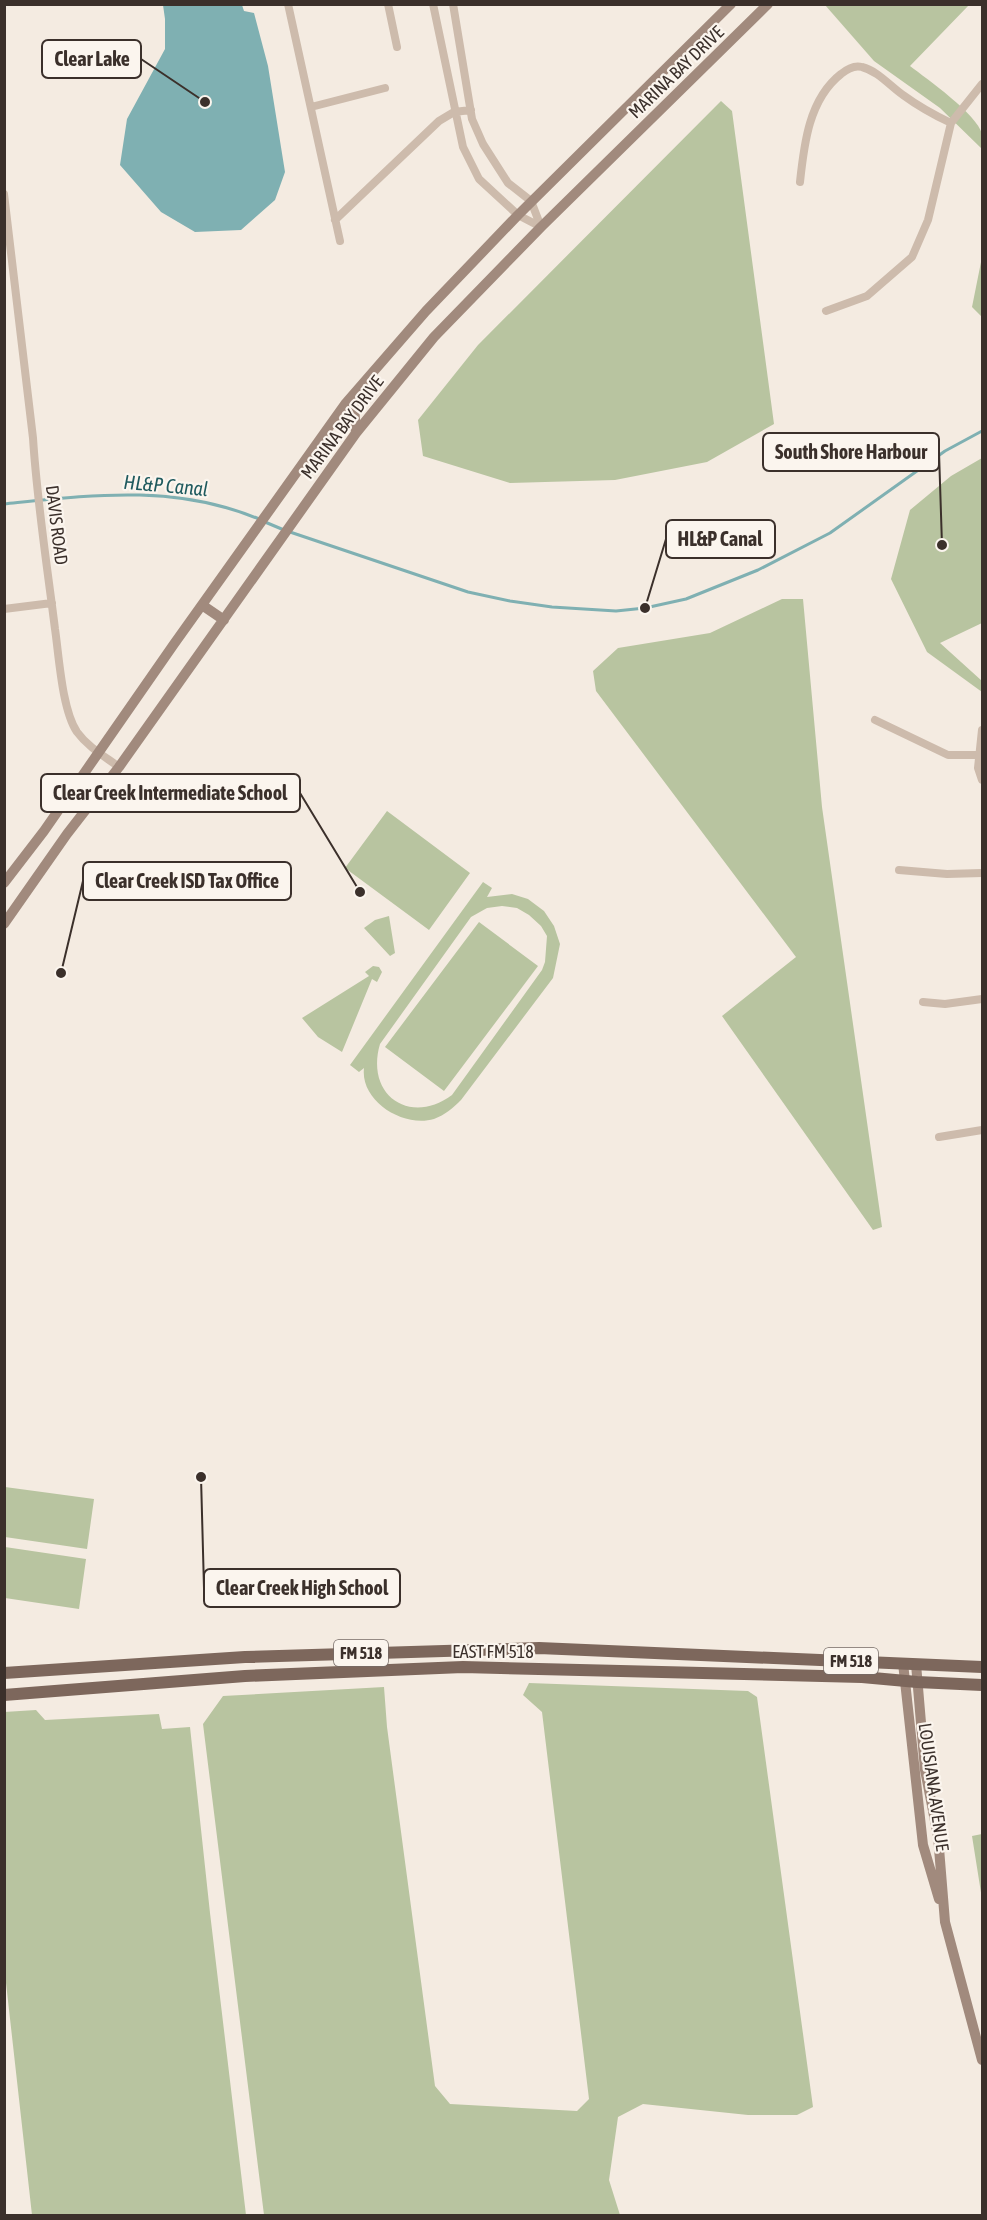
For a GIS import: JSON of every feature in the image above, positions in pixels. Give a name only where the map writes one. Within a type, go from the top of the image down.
[{"type":"main road","name":"MARINA BAY DRIVE","points":[[4,883],[44,831],[346,404],[426,311],[531,201],[731,4]]},
{"type":"main road","name":"MARINA BAY DRIVE","points":[[4,924],[29,886],[119,766],[356,433],[434,337],[541,227],[768,4]]},
{"type":"main road","points":[[346,404],[354,406],[356,411],[356,433]]},
{"type":"main road","points":[[202,605],[224,620]]},
{"type":"main road","points":[[44,831],[60,843]]},
{"type":"main road","points":[[14,871],[29,886]]},
{"type":"main road","points":[[539,1648],[539,1669]]},
{"type":"main road","name":"EAST FM 518","points":[[4,1673],[245,1657],[539,1648],[982,1667]]},
{"type":"main road","points":[[355,1672],[356,1653]]},
{"type":"main road","points":[[717,1674],[718,1655]]},
{"type":"main road","points":[[245,1657],[245,1676]]},
{"type":"main road","name":"LOUISIANA AVENUE","points":[[903,1663],[911,1681],[938,1836],[945,1922],[982,2060]]},
{"type":"main road","name":"LOUISIANA AVENUE","points":[[916,1664],[911,1681],[922,1845],[944,1914]]},
{"type":"main road","points":[[97,1667],[101,1687]]},
{"type":"main road","name":"EAST FM 518","points":[[4,1695],[245,1676],[463,1667],[862,1677],[982,1685]]},
{"type":"street","points":[[288,4],[340,241]]},
{"type":"street","points":[[388,4],[398,47]]},
{"type":"street","points":[[433,4],[463,147],[479,179],[518,215],[541,227]]},
{"type":"street","points":[[453,4],[472,119],[483,144],[508,183],[531,201],[541,227]]},
{"type":"street","points":[[800,182],[803,151],[810,120],[818,103],[835,79],[847,69],[859,66],[870,70],[903,95],[951,123]]},
{"type":"street","points":[[826,311],[867,296],[912,256],[928,220],[951,123],[982,84]]},
{"type":"street","points":[[311,107],[385,88]]},
{"type":"street","points":[[335,220],[439,121],[454,112],[471,110]]},
{"type":"street","name":"DAVIS ROAD","points":[[4,194],[52,603],[71,720],[86,743],[119,766]]},
{"type":"street","points":[[4,609],[52,603]]},
{"type":"street","points":[[875,720],[948,755],[979,755]]},
{"type":"street","points":[[982,730],[978,768],[982,780]]},
{"type":"street","points":[[899,870],[947,874],[982,873]]},
{"type":"street","points":[[922,1002],[945,1004],[982,999]]},
{"type":"street","points":[[939,1137],[982,1130]]},
{"type":"green space","points":[[825,5],[969,5],[910,66],[962,107],[971,117],[983,136],[982,149],[940,108],[874,61]]},
{"type":"green space","points":[[721,101],[732,111],[774,424],[707,462],[615,480],[510,483],[423,456],[418,420],[478,345]]},
{"type":"green space","points":[[982,257],[982,317],[972,307]]},
{"type":"green space","points":[[982,458],[982,623],[940,643],[982,681],[982,692],[927,652],[891,579],[910,510],[951,476]]},
{"type":"green space","points":[[782,599],[803,599],[822,807],[882,1227],[873,1230],[722,1016],[796,957],[596,691],[593,671],[618,648],[710,633]]},
{"type":"green space","points":[[387,811],[470,873],[429,930],[345,868]]},
{"type":"green space","points":[[483,882],[492,888],[487,897],[512,894],[528,899],[544,911],[554,926],[560,944],[553,978],[461,1100],[452,1108],[434,1119],[422,1121],[397,1116],[376,1101],[369,1091],[364,1068],[359,1072],[350,1065]],"holes":[[[502,906],[517,908],[541,926],[547,936],[545,962],[542,970],[452,1095],[436,1104],[421,1107],[407,1106],[395,1100],[385,1091],[379,1078],[377,1062],[380,1044],[471,917],[487,908]]]},
{"type":"green space","points":[[389,916],[395,953],[390,956],[364,928],[375,920]]},
{"type":"green space","points":[[479,922],[538,966],[444,1091],[385,1047]]},
{"type":"green space","points":[[373,966],[379,967],[382,972],[377,982],[372,979],[342,1052],[318,1037],[302,1018],[369,976],[365,972]]},
{"type":"green space","points":[[5,1487],[94,1499],[87,1549],[5,1537]]},
{"type":"green space","points":[[5,1547],[86,1559],[79,1609],[5,1598]]},
{"type":"green space","points":[[529,1683],[748,1691],[757,1697],[813,2107],[797,2115],[748,2115],[643,2104],[618,2117],[609,2180],[620,2215],[264,2215],[203,1724],[223,1696],[384,1687],[387,1727],[435,2086],[450,2104],[577,2111],[589,2099],[542,1712],[523,1695]]},
{"type":"green space","points":[[36,1710],[45,1720],[159,1714],[162,1729],[190,1727],[246,2215],[32,2215],[4,1965],[4,1712]]},
{"type":"green space","points":[[982,1834],[982,1899],[972,1836]]},
{"type":"water","points":[[163,5],[242,5],[244,11],[254,13],[268,66],[285,172],[275,200],[241,230],[195,232],[161,212],[120,165],[127,119],[165,49]]},
{"type":"waterway","name":"HL&P Canal","points":[[290,532],[468,592],[510,601],[552,607],[616,611],[645,608],[686,599],[758,570],[830,533],[945,451],[982,431]]},
{"type":"waterway","name":"HL&P Canal","points":[[4,504],[101,496],[165,496],[228,508],[259,519]]},
{"type":"waterway","name":"HL&P Canal","points":[[265,522],[284,530]]},
{"type":"place","name":"Clear Lake","points":[[205,102]]},
{"type":"place","name":"South Shore Harbour","points":[[942,545]]},
{"type":"place","name":"HL&P Canal","points":[[645,608]]},
{"type":"place","name":"Clear Creek Intermediate School","points":[[360,892]]},
{"type":"place","name":"Clear Creek ISD Tax Office","points":[[61,973]]},
{"type":"place","name":"Clear Creek High School","points":[[201,1477]]}]
